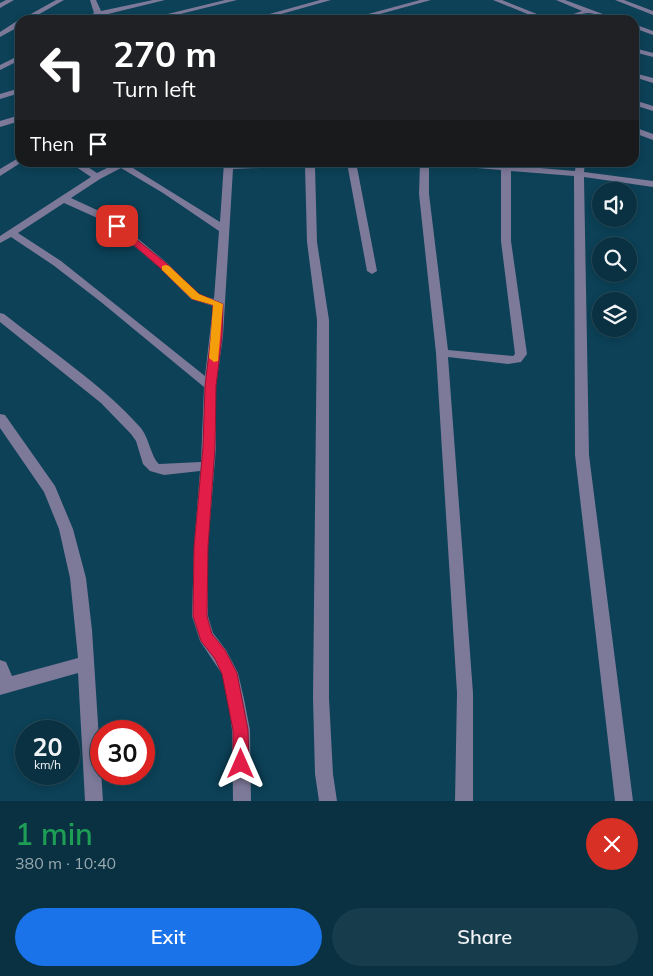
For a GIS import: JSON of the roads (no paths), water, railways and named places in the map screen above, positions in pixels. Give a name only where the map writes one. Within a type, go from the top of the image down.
[{"type":"street","points":[[0,6],[11,0]]},
{"type":"street","points":[[33,15],[61,0]]},
{"type":"street","points":[[93,0],[98,14],[162,0]]},
{"type":"street","points":[[169,15],[234,0]]},
{"type":"street","points":[[271,15],[328,0]]},
{"type":"street","points":[[370,15],[428,0]]},
{"type":"street","points":[[496,0],[535,15]]},
{"type":"street","points":[[559,0],[600,15]]},
{"type":"street","points":[[618,0],[653,13]]},
{"type":"street","points":[[576,15],[588,11]]},
{"type":"street","points":[[0,35],[15,26]]},
{"type":"street","points":[[639,28],[653,33]]},
{"type":"street","points":[[639,51],[653,55]]},
{"type":"street","points":[[0,68],[15,60]]},
{"type":"street","points":[[639,77],[653,81]]},
{"type":"street","points":[[0,97],[15,92]]},
{"type":"street","points":[[639,104],[653,109]]},
{"type":"street","points":[[3,123],[15,119]]},
{"type":"street","points":[[3,123],[15,128]]},
{"type":"street","points":[[639,132],[653,137]]},
{"type":"street","points":[[0,173],[15,163]]},
{"type":"street","points":[[81,167],[97,177]]},
{"type":"street","points":[[0,240],[97,177],[119,167]]},
{"type":"street","points":[[130,167],[223,229]]},
{"type":"street","points":[[229,167],[217,336],[210,386],[209,447],[201,547],[200,616],[206,636],[230,673],[236,699],[241,730],[242,801]]},
{"type":"street","points":[[310,167],[311,235],[323,320],[321,698],[324,774],[328,801]]},
{"type":"street","points":[[353,167],[357,204],[372,271]]},
{"type":"street","points":[[425,167],[424,194],[442,352],[465,693],[464,801]]},
{"type":"street","points":[[494,167],[580,168],[652,184],[653,194]]},
{"type":"street","points":[[442,352],[508,360],[516,359],[521,354],[506,240],[506,168]]},
{"type":"street","points":[[580,168],[582,455],[624,801]]},
{"type":"street","points":[[64,199],[108,218],[163,265],[195,297],[218,304]]},
{"type":"street","points":[[11,233],[57,263],[210,386]]},
{"type":"street","points":[[0,316],[105,400],[136,431],[142,440],[150,464],[155,468],[164,470],[206,466]]},
{"type":"street","points":[[0,418],[50,490],[66,529],[78,578],[87,663],[94,801]]},
{"type":"street","points":[[0,667],[4,686],[87,663]]}]
